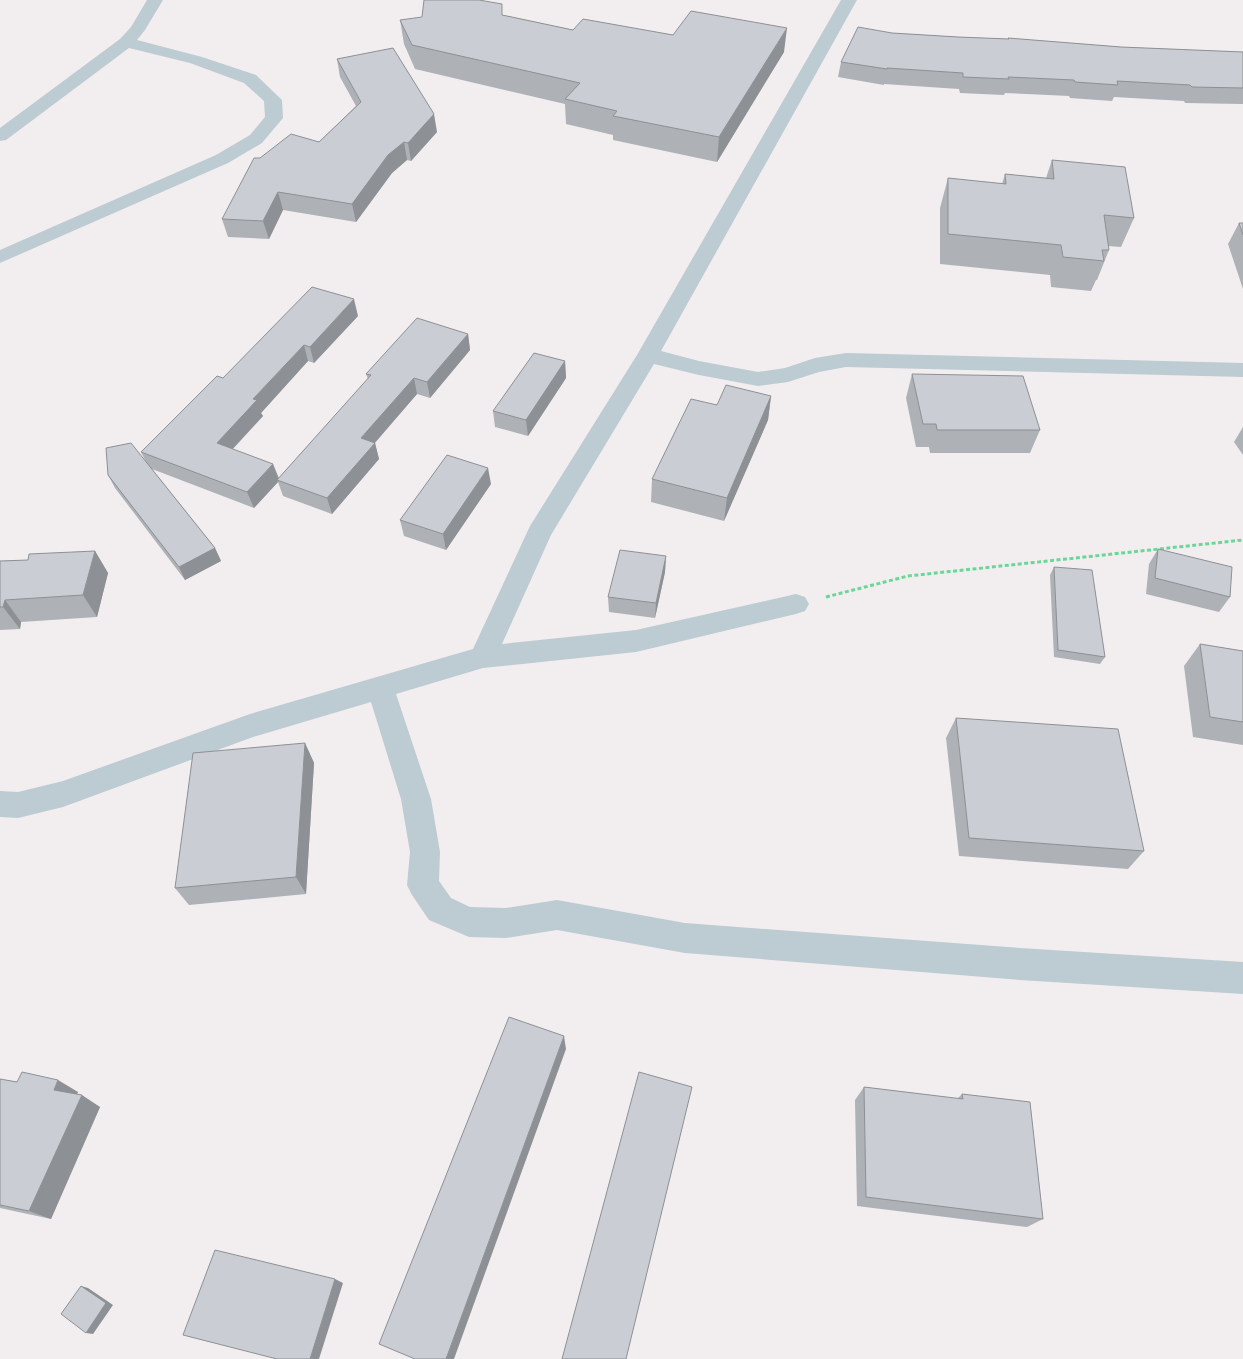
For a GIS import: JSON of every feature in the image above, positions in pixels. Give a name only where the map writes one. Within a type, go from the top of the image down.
[{"type":"street","points":[[0,136],[126,42],[137,30],[155,0]]},
{"type":"street","points":[[483,657],[539,533],[648,355],[849,0]]},
{"type":"street","points":[[0,257],[222,159],[256,139],[274,118],[273,100],[250,79],[196,60],[126,42]]},
{"type":"street","points":[[648,355],[699,368],[758,379],[788,375],[815,365],[846,360],[1243,370]]},
{"type":"street","points":[[0,804],[18,805],[63,794],[250,726],[483,657],[636,641],[796,604]]},
{"type":"street","points":[[380,688],[416,799],[425,852],[424,886],[440,909],[469,922],[506,923],[557,915],[685,938],[1020,964],[1243,978]]},
{"type":"path","points":[[796,604],[908,576],[1243,540]]},
{"type":"building","points":[[424,0],[479,0],[502,4],[502,15],[573,30],[583,19],[673,35],[691,11],[787,28],[719,137],[613,116],[617,111],[565,99],[580,83],[412,45],[400,20],[422,17]]},
{"type":"building","points":[[858,27],[892,33],[1008,38],[1121,47],[1243,52],[1243,88],[1192,87],[1190,85],[1117,81],[1118,85],[1075,82],[1074,80],[963,77],[963,73],[887,69],[841,62]]},
{"type":"building","points":[[393,48],[434,114],[408,143],[404,142],[388,155],[352,204],[278,192],[263,221],[222,219],[254,158],[260,158],[291,134],[319,142],[361,102],[337,59]]},
{"type":"building","points":[[1052,160],[1125,167],[1134,218],[1104,215],[1109,250],[1102,250],[1104,261],[1063,257],[1061,245],[948,234],[948,178],[1006,184],[1005,174],[1054,179]]},
{"type":"building","points":[[1239,223],[1243,223],[1243,235]]},
{"type":"building","points":[[312,287],[354,299],[310,347],[304,345],[253,399],[257,400],[217,443],[273,464],[247,492],[141,452],[217,376],[223,378]]},
{"type":"building","points":[[417,318],[468,334],[427,382],[414,378],[361,438],[375,443],[327,498],[277,480],[371,375],[366,374]]},
{"type":"building","points":[[534,353],[565,361],[526,420],[493,411]]},
{"type":"building","points":[[912,374],[1023,376],[1040,430],[937,430],[936,424],[923,424]]},
{"type":"building","points":[[726,385],[771,396],[727,498],[652,479],[691,399],[717,405]]},
{"type":"building","points":[[131,443],[215,548],[179,567],[108,475],[106,448]]},
{"type":"building","points":[[447,455],[488,468],[443,534],[400,520]]},
{"type":"building","points":[[1158,549],[1232,567],[1230,597],[1155,578]]},
{"type":"building","points":[[620,550],[666,556],[656,603],[608,597]]},
{"type":"building","points":[[95,551],[83,595],[5,600],[3,607],[0,607],[0,561],[28,560],[29,554]]},
{"type":"building","points":[[1054,567],[1092,570],[1105,657],[1058,650]]},
{"type":"building","points":[[1200,644],[1243,651],[1243,722],[1210,717]]},
{"type":"building","points":[[956,718],[1118,729],[1144,851],[969,838]]},
{"type":"building","points":[[305,743],[296,877],[175,888],[193,753]]},
{"type":"building","points":[[509,1017],[564,1036],[446,1359],[415,1359],[379,1344]]},
{"type":"building","points":[[22,1072],[58,1080],[54,1090],[82,1095],[29,1211],[0,1205],[0,1079],[17,1082]]},
{"type":"building","points":[[639,1072],[692,1087],[626,1359],[562,1359]]},
{"type":"building","points":[[864,1087],[963,1099],[962,1094],[1030,1102],[1043,1219],[866,1197]]},
{"type":"building","points":[[215,1250],[335,1279],[310,1359],[277,1359],[183,1335]]},
{"type":"building","points":[[81,1286],[106,1303],[86,1333],[61,1314]]}]
